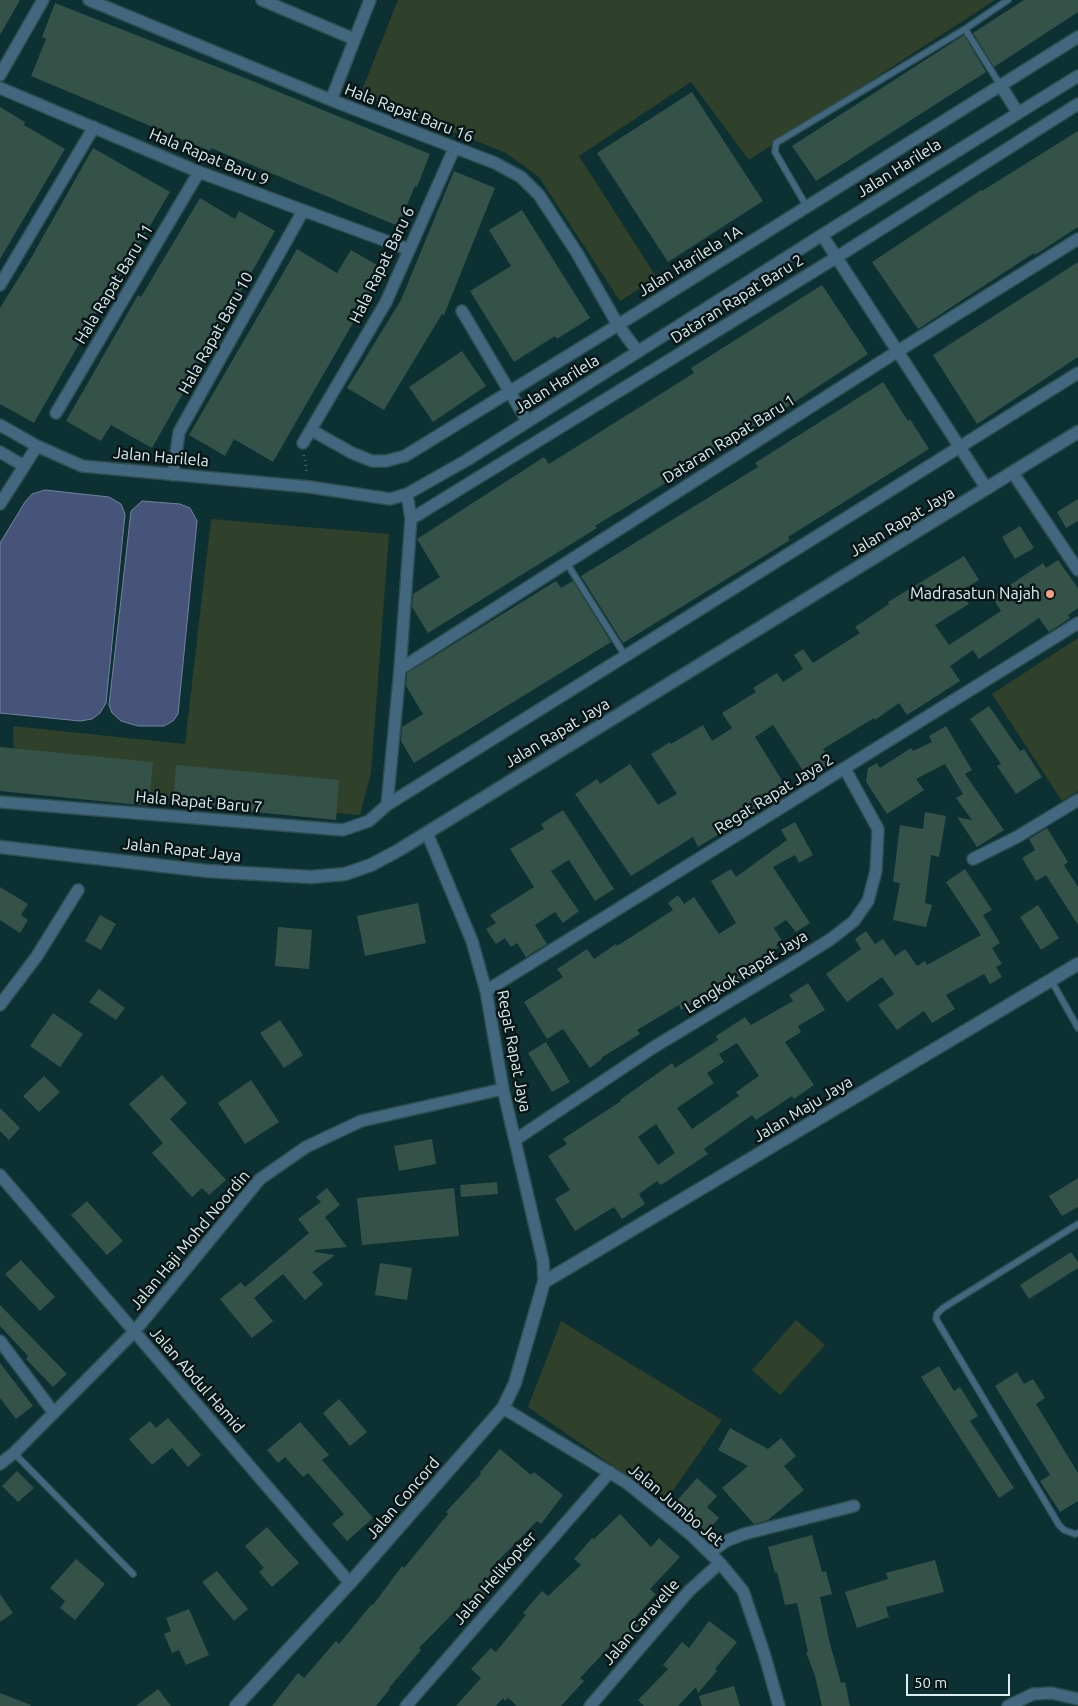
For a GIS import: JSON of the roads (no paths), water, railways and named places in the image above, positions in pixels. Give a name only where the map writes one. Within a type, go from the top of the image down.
[{"type":"street","points":[[0,75],[43,0]]},
{"type":"street","name":"Hala Rapat Baru 16","points":[[89,0],[331,100],[454,149],[495,163],[521,177],[539,195],[577,253],[618,325],[638,352]]},
{"type":"street","points":[[262,0],[354,39]]},
{"type":"street","points":[[331,100],[370,0]]},
{"type":"street","name":"Jalan Harilela 1A","points":[[311,430],[352,453],[372,461],[386,461],[405,456],[1078,37]]},
{"type":"street","name":"Jalan Harilela","points":[[0,425],[37,446],[82,466],[310,487],[390,499],[407,494],[467,460],[822,235],[1078,76]]},
{"type":"street","points":[[1001,86],[1018,114]]},
{"type":"street","name":"Hala Rapat Baru 9","points":[[0,88],[199,172],[303,212],[408,249]]},
{"type":"street","name":"Dataran Rapat Baru 2","points":[[410,520],[837,257],[1078,104]]},
{"type":"street","points":[[0,285],[94,127]]},
{"type":"street","name":"Hala Rapat Baru 6","points":[[303,443],[386,302],[454,149]]},
{"type":"street","name":"Hala Rapat Baru 11","points":[[56,413],[199,172]]},
{"type":"street","name":"Hala Rapat Baru 10","points":[[173,475],[179,432],[303,212]]},
{"type":"street","points":[[822,235],[987,489]]},
{"type":"street","name":"Dataran Rapat Baru 1","points":[[400,669],[898,351],[1078,240]]},
{"type":"street","points":[[462,311],[528,421]]},
{"type":"street","name":"Jalan Rapat Jaya","points":[[387,805],[1078,373]]},
{"type":"street","name":"Jalan Rapat Jaya","points":[[0,848],[100,858],[207,872],[311,877],[345,874],[370,865],[427,833],[1078,432]]},
{"type":"street","points":[[0,504],[37,446]]},
{"type":"street","points":[[0,452],[24,466]]},
{"type":"street","points":[[1013,473],[1078,570]]},
{"type":"street","points":[[387,805],[400,669],[410,520],[407,494]]},
{"type":"street","name":"Regat Rapat Jaya 2","points":[[486,991],[1078,623]]},
{"type":"street","name":"Lengkok Rapat Jaya","points":[[515,1140],[654,1047],[831,939],[854,921],[868,901],[876,871],[878,829],[845,769]]},
{"type":"street","points":[[973,859],[1017,837],[1078,800]]},
{"type":"street","name":"Hala Rapat Baru 7","points":[[0,802],[342,830],[369,822],[387,805]]},
{"type":"street","name":"Regat Rapat Jaya","points":[[427,833],[472,941],[486,991],[503,1089],[543,1261],[544,1282]]},
{"type":"street","points":[[0,1005],[37,956],[78,890]]},
{"type":"street","name":"Jalan Maju Jaya","points":[[544,1282],[1078,964]]},
{"type":"street","name":"Jalan Haji Mohd Noordin","points":[[0,1464],[14,1453],[134,1332],[260,1179],[306,1147],[361,1121],[503,1089]]},
{"type":"street","name":"Jalan Abdul Hamid","points":[[0,1175],[350,1583]]},
{"type":"street","name":"Jalan Concord","points":[[239,1705],[350,1583],[503,1408],[515,1383],[544,1282]]},
{"type":"street","points":[[0,1341],[54,1413]]},
{"type":"street","name":"Jalan Jumbo Jet","points":[[503,1408],[610,1472],[645,1496],[720,1562],[743,1591],[764,1653],[779,1706]]},
{"type":"street","name":"Jalan Helikopter","points":[[406,1706],[610,1472]]},
{"type":"street","points":[[710,1554],[726,1541],[744,1534],[854,1506]]},
{"type":"street","name":"Jalan Caravelle","points":[[590,1706],[689,1591],[720,1562]]},
{"type":"street","points":[[1008,1706],[1033,1694],[1051,1693],[1078,1698]]},
{"type":"lane","points":[[807,207],[775,152],[776,143],[966,29],[1008,0]]},
{"type":"lane","points":[[966,29],[1001,86]]},
{"type":"lane","points":[[566,562],[626,657]]},
{"type":"lane","points":[[1051,980],[1078,1028]]},
{"type":"lane","points":[[1078,1224],[943,1308],[937,1314],[936,1319],[1059,1525],[1064,1530],[1075,1534],[1078,1533]]},
{"type":"lane","points":[[14,1453],[133,1574]]},
{"type":"water","points":[[45,490],[109,497],[121,504],[125,514],[106,703],[100,713],[92,719],[80,721],[0,713],[0,543],[25,502],[32,494]]},
{"type":"water","points":[[142,501],[180,504],[190,508],[197,521],[178,714],[173,721],[164,726],[138,726],[121,721],[112,713],[109,705],[131,511]]},
{"type":"place","name":"Madrasatun Najah","points":[[1050,594]]}]
